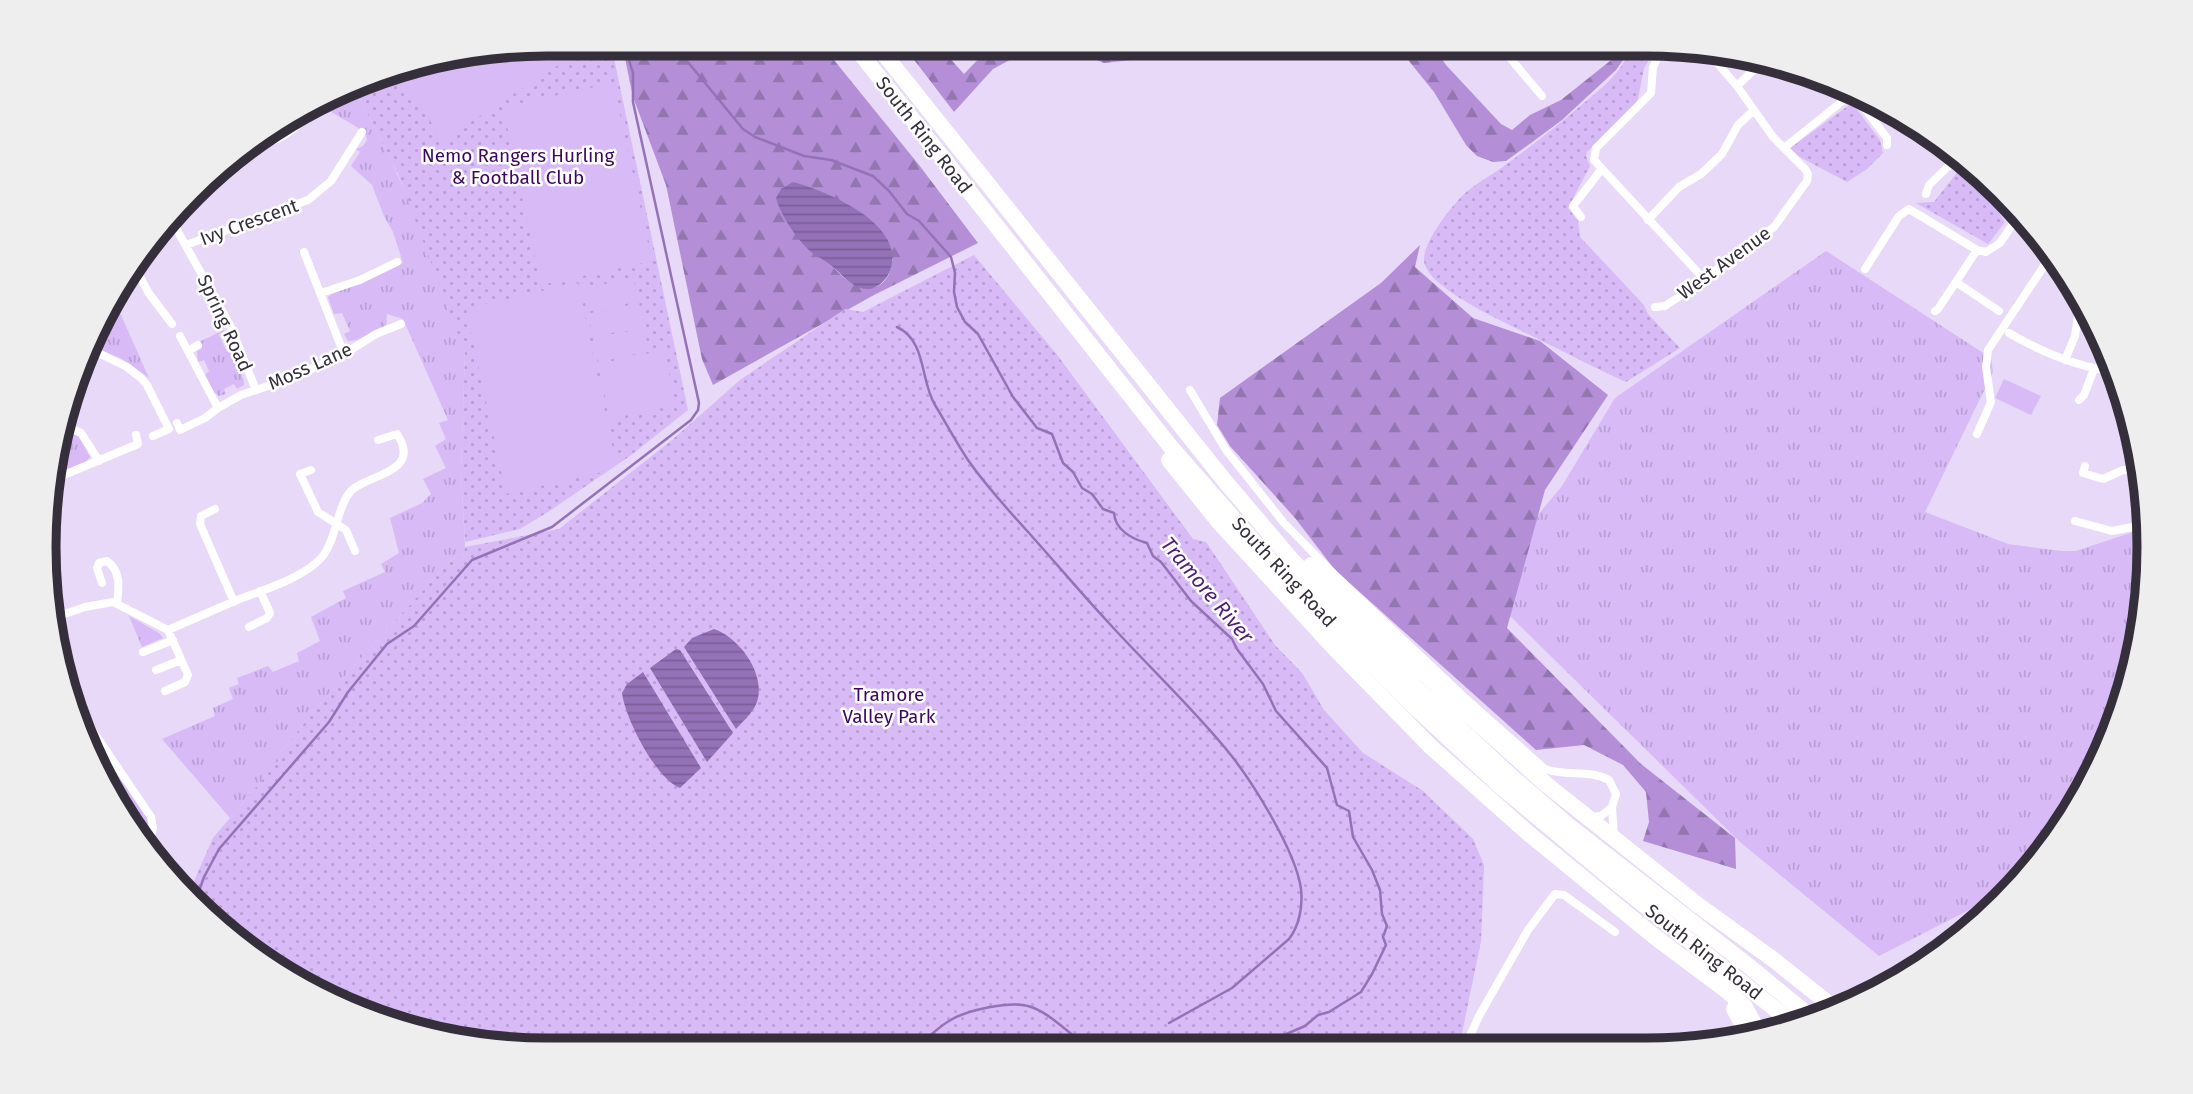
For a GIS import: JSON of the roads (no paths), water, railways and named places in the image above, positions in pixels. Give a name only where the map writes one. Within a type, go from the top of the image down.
[{"type":"highway","name":"South Ring Road","points":[[862,56],[1170,446],[1278,569],[1418,710],[1499,785],[1608,876],[1788,1017]]},
{"type":"highway","name":"South Ring Road","points":[[886,56],[1224,480],[1291,559],[1397,668],[1512,777],[1805,1012]]},
{"type":"highway","points":[[1063,312],[1102,373],[1210,511],[1338,651],[1430,746],[1528,833],[1745,1007],[1755,1026]]},
{"type":"highway","points":[[1224,480],[1451,699],[1547,785],[1617,842],[1829,1003]]},
{"type":"highway","points":[[1278,569],[1338,651]]},
{"type":"highway","points":[[1655,937],[1731,1004],[1742,1021],[1743,1029]]},
{"type":"street","points":[[1508,56],[1542,96]]},
{"type":"street","points":[[1658,56],[1653,67],[1651,93],[1596,148],[1594,160],[1703,278]]},
{"type":"street","name":"West Avenue","points":[[1655,307],[1665,306],[1774,227],[1801,191],[1808,174],[1753,111],[1737,86],[1715,61]]},
{"type":"street","points":[[1737,86],[1755,68]]},
{"type":"street","points":[[1784,148],[1846,99]]},
{"type":"street","points":[[1866,108],[1887,138],[1887,145]]},
{"type":"street","points":[[1648,220],[1679,187],[1701,174],[1722,154],[1738,125],[1753,111]]},
{"type":"street","points":[[271,141],[299,123]]},
{"type":"street","name":"Ivy Crescent","points":[[186,245],[308,200],[331,181],[362,132]]},
{"type":"street","points":[[1926,194],[1929,184],[1952,163]]},
{"type":"street","points":[[1581,217],[1573,206],[1601,170]]},
{"type":"street","points":[[1865,269],[1899,216],[1909,209],[1977,250],[1986,252],[2000,243],[2014,222]]},
{"type":"street","name":"Spring Road","points":[[175,226],[230,325],[256,390]]},
{"type":"street","points":[[1935,310],[1977,250]]},
{"type":"street","points":[[304,252],[344,354]]},
{"type":"street","points":[[321,293],[360,280],[397,262]]},
{"type":"street","points":[[1977,434],[1991,402],[1986,367],[1989,350],[2046,263]]},
{"type":"street","points":[[139,274],[148,292],[172,324]]},
{"type":"street","points":[[1956,282],[1999,311]]},
{"type":"street","points":[[2065,360],[2075,336],[2078,316]]},
{"type":"street","name":"Moss Lane","points":[[177,423],[180,430],[205,418],[218,408],[344,354],[376,334],[401,324]]},
{"type":"street","points":[[2009,333],[2035,349],[2104,370]]},
{"type":"street","points":[[180,336],[218,408]]},
{"type":"street","points":[[188,351],[198,345]]},
{"type":"street","points":[[96,352],[127,367],[147,385],[169,429],[153,436]]},
{"type":"street","points":[[2078,400],[2084,395],[2094,369]]},
{"type":"street","points":[[1190,390],[1226,450],[1256,490],[1337,576],[1464,697],[1539,765],[1557,772],[1594,774],[1609,780],[1616,794],[1612,807],[1612,828],[1617,842]]},
{"type":"street","points":[[71,428],[81,433],[99,461]]},
{"type":"street","points":[[168,630],[316,564],[329,546],[350,492],[391,472],[404,454],[397,434],[378,440]]},
{"type":"street","points":[[61,476],[138,444],[136,435]]},
{"type":"street","points":[[2085,466],[2083,473],[2103,479],[2131,469]]},
{"type":"street","points":[[311,470],[300,474],[312,502],[321,515],[346,530],[355,551]]},
{"type":"street","points":[[215,509],[201,516],[200,524],[234,602]]},
{"type":"street","points":[[2075,521],[2112,531],[2136,526]]},
{"type":"street","points":[[102,583],[97,568],[99,563],[107,561],[111,563],[119,581],[117,603]]},
{"type":"street","points":[[249,627],[267,618],[270,613],[260,591]]},
{"type":"street","points":[[61,615],[108,602],[117,603],[168,630],[188,675],[187,680],[165,691]]},
{"type":"street","points":[[143,652],[173,640]]},
{"type":"street","points":[[156,670],[181,660]]},
{"type":"street","points":[[91,730],[151,817],[153,828],[151,837]]},
{"type":"street","points":[[1586,817],[1601,816],[1612,807]]},
{"type":"street","points":[[1469,1038],[1486,1004],[1542,909],[1555,894],[1564,895],[1615,932]]},
{"type":"waterway","points":[[198,892],[219,849],[329,722],[348,692],[387,644],[414,626],[472,560],[552,527],[691,420],[698,410],[699,403],[633,102],[633,73],[628,56]]},
{"type":"waterway","name":"Tramore River","points":[[683,56],[743,129],[755,137],[804,156],[831,160],[873,176],[907,214],[919,221],[951,257],[957,307],[965,322],[978,334],[1013,397],[1037,428],[1052,434],[1063,463],[1073,472],[1082,488],[1092,494],[1103,509],[1114,513],[1117,524],[1125,533],[1147,543],[1153,556],[1161,562],[1191,601],[1232,639],[1263,684],[1276,711],[1327,768],[1337,805],[1349,811],[1353,837],[1380,890],[1382,914],[1387,926],[1383,937],[1386,945],[1361,992],[1329,1012],[1318,1015],[1305,1026],[1277,1038]]},
{"type":"waterway","points":[[897,327],[907,333],[913,342],[922,362],[930,395],[975,470],[1087,599],[1226,749],[1248,778],[1291,855],[1301,889],[1301,903],[1300,916],[1289,939],[1232,988],[1169,1023]]},
{"type":"waterway","points":[[927,1038],[940,1027],[966,1013],[1010,1005],[1036,1009],[1077,1038]]},
{"type":"waterway","name":"Tramore River","points":[[1257,1038],[1282,1035]]},
{"type":"park label","name":"Nemo Rangers Hurling & Football Club","points":[[518,166]]},
{"type":"park label","name":"Tramore Valley Park","points":[[889,705]]}]
